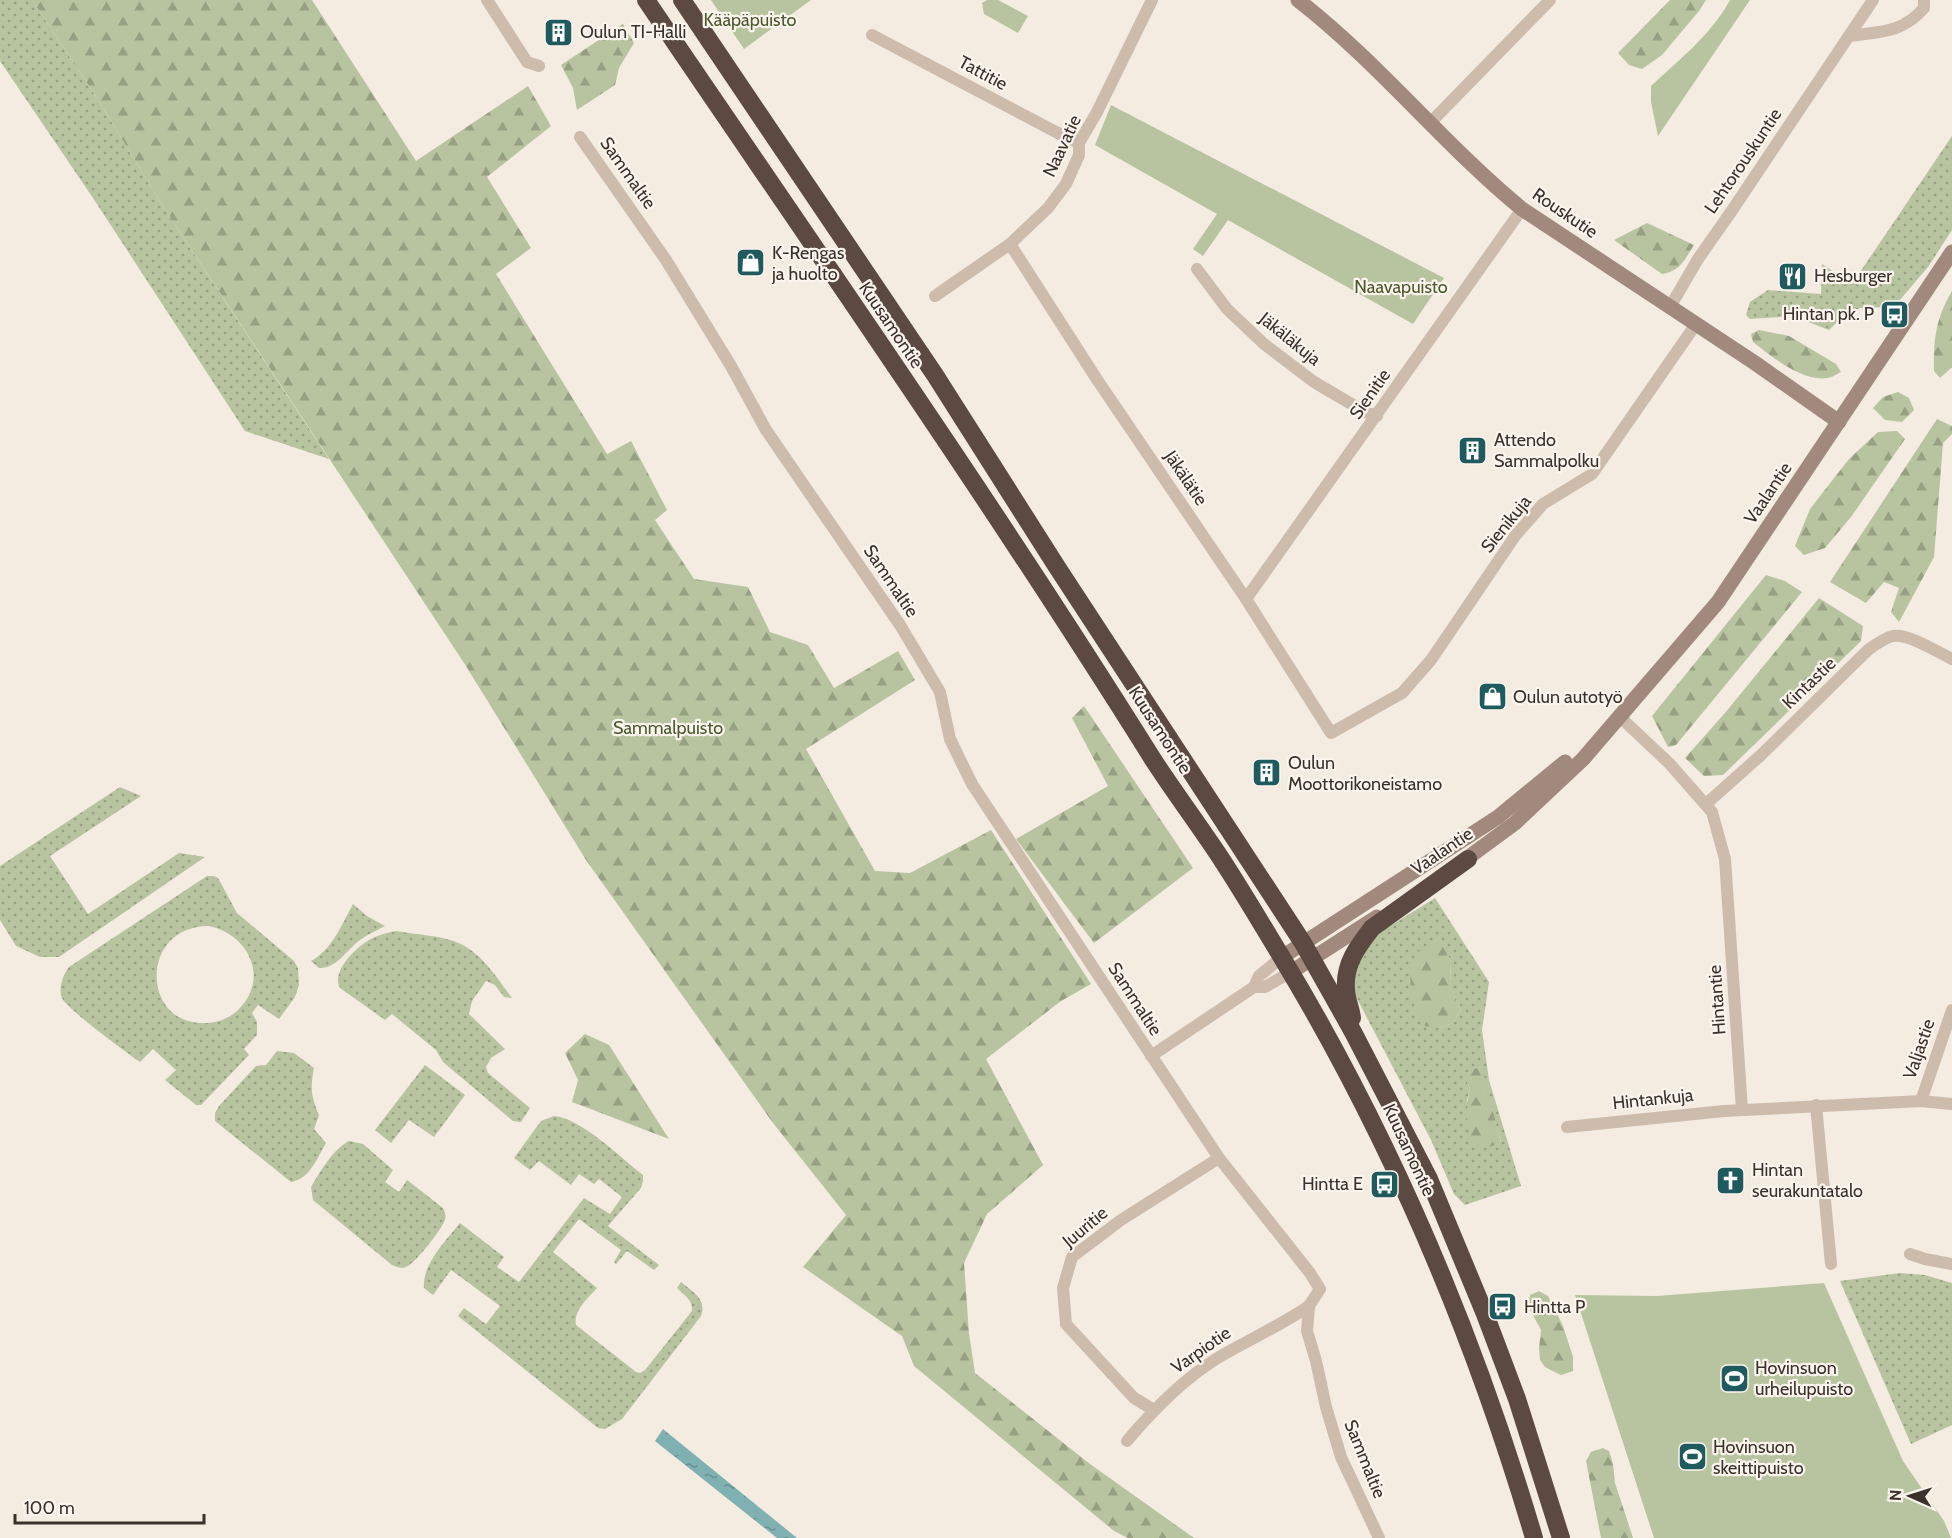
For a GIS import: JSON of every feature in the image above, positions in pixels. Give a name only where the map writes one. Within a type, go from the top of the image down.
[{"type":"highway","name":"Kuusamontie","points":[[646,0],[1072,629],[1161,772],[1220,858],[1286,964],[1359,1094],[1439,1265],[1481,1377],[1534,1538]]},
{"type":"highway","name":"Kuusamontie","points":[[682,0],[935,375],[1057,567],[1308,951],[1353,1032],[1428,1179],[1485,1314],[1517,1399],[1562,1538]]},
{"type":"highway","points":[[1353,1032],[1351,1009],[1346,991],[1346,975],[1351,957],[1372,928],[1468,859]]},
{"type":"street","points":[[487,0],[527,62],[540,66]]},
{"type":"street","name":"Naavatie","points":[[935,296],[1011,244],[1048,208],[1066,184],[1079,155],[1079,142],[1098,112],[1152,0]]},
{"type":"street","name":"Rouskutie","points":[[1298,0],[1330,25],[1491,182],[1522,209],[1839,422]]},
{"type":"street","points":[[1431,123],[1550,0]]},
{"type":"street","name":"Lehtorouskuntie","points":[[1670,307],[1698,259],[1873,0]]},
{"type":"street","points":[[1849,36],[1900,27],[1915,19],[1924,8],[1924,0]]},
{"type":"street","name":"Tattitie","points":[[872,35],[1079,142]]},
{"type":"street","name":"Sammaltie","points":[[580,137],[666,260],[731,366],[766,430],[900,625],[940,692],[950,739],[972,784],[1219,1158],[1310,1273],[1320,1289],[1309,1306],[1307,1331],[1341,1457],[1379,1538]]},
{"type":"street","name":"Sienitie","points":[[1246,599],[1522,209]]},
{"type":"street","name":"Jäkälätie","points":[[1011,244],[1098,381],[1246,599],[1332,732]]},
{"type":"street","name":"Vaalantie","points":[[1286,964],[1468,859],[1515,823],[1583,759],[1718,602],[1952,252]]},
{"type":"street","name":"Jäkäläkuja","points":[[1197,269],[1227,309],[1264,344],[1314,382],[1365,412],[1377,416]]},
{"type":"street","name":"Sienikuja","points":[[1332,732],[1402,693],[1431,660],[1515,536],[1543,504],[1592,474],[1696,324]]},
{"type":"street","name":"Kintastie","points":[[1706,804],[1761,755],[1868,650],[1879,642],[1894,636],[1913,640],[1952,659]]},
{"type":"street","name":"Hintantie","points":[[1620,717],[1668,763],[1712,812],[1725,859],[1742,1110]]},
{"type":"street","name":"Vaalantie","points":[[1308,951],[1498,817],[1573,756],[1598,741]]},
{"type":"street","name":"Sammaltie","points":[[1151,1056],[1254,987],[1259,976],[1286,964]]},
{"type":"street","name":"Valjastie","points":[[1921,1101],[1952,1010]]},
{"type":"street","points":[[1742,1110],[1921,1101],[1952,1104]]},
{"type":"street","points":[[1816,1105],[1832,1264]]},
{"type":"street","name":"Hintankuja","points":[[1568,1127],[1660,1116],[1742,1110]]},
{"type":"street","name":"Juuritie","points":[[1154,1410],[1134,1398],[1066,1324],[1063,1288],[1072,1257],[1120,1220],[1219,1158]]},
{"type":"street","points":[[1910,1254],[1952,1264]]},
{"type":"street","name":"Varpiotie","points":[[1127,1441],[1154,1410],[1188,1379],[1213,1361],[1309,1306]]},
{"type":"green space","points":[[0,0],[32,0],[97,98],[162,205],[329,459],[245,431],[93,198],[0,61]]},
{"type":"green space","name":"Sammalpuisto","points":[[32,0],[312,0],[416,161],[528,86],[551,126],[487,177],[531,248],[496,274],[607,454],[631,441],[667,510],[655,520],[694,579],[748,587],[770,632],[808,645],[834,688],[898,651],[915,680],[806,749],[875,871],[910,873],[991,830],[1091,984],[1061,1001],[986,1059],[1043,1165],[987,1214],[964,1263],[969,1334],[975,1373],[1090,1464],[1194,1538],[1128,1538],[1114,1531],[914,1366],[902,1336],[803,1267],[846,1215],[773,1123],[586,860],[464,663],[162,205],[97,98]]},
{"type":"green space","name":"Kääpäpuisto","points":[[711,0],[811,0],[744,49]]},
{"type":"green space","points":[[987,0],[998,0],[1028,16],[1018,33],[984,14],[982,3]]},
{"type":"green space","points":[[1670,0],[1706,0],[1662,55],[1642,69],[1629,65],[1618,53]]},
{"type":"green space","points":[[1730,0],[1750,0],[1658,136],[1651,102],[1651,86],[1704,36]]},
{"type":"green space","points":[[623,24],[634,43],[619,68],[615,85],[577,110],[573,88],[561,65]]},
{"type":"green space","name":"Naavapuisto","points":[[1111,105],[1444,278],[1413,324],[1228,220],[1203,256],[1193,249],[1217,214],[1095,145]]},
{"type":"green space","points":[[1952,136],[1952,230],[1928,267],[1899,301],[1890,307],[1860,308],[1842,317],[1829,330],[1793,316],[1750,319],[1746,315],[1750,302],[1768,290],[1821,294],[1822,264],[1852,284]]},
{"type":"green space","points":[[1647,223],[1694,245],[1681,264],[1668,273],[1662,274],[1614,240]]},
{"type":"green space","points":[[1952,291],[1952,367],[1940,378],[1934,371],[1935,339],[1942,311]]},
{"type":"green space","points":[[1759,330],[1789,336],[1836,364],[1841,372],[1829,378],[1817,378],[1797,372],[1753,342],[1751,334]]},
{"type":"green space","points":[[1898,392],[1909,398],[1914,410],[1902,422],[1885,420],[1873,408],[1883,397]]},
{"type":"green space","points":[[1937,419],[1952,426],[1952,434],[1943,443],[1934,557],[1899,622],[1891,612],[1899,588],[1884,582],[1866,603],[1830,582]]},
{"type":"green space","points":[[1897,431],[1905,439],[1851,517],[1825,548],[1804,555],[1795,546],[1810,509],[1849,459],[1878,432]]},
{"type":"green space","points":[[1766,575],[1785,581],[1802,592],[1676,745],[1668,747],[1652,716]]},
{"type":"green space","points":[[1819,598],[1863,626],[1861,641],[1723,775],[1704,776],[1685,758]]},
{"type":"green space","points":[[1084,706],[1193,868],[1094,943],[1016,839],[1108,786],[1072,718]]},
{"type":"green space","points":[[120,787],[141,796],[50,856],[88,914],[179,853],[205,857],[59,957],[40,957],[16,946],[0,920],[0,866]]},
{"type":"green space","points":[[207,876],[214,876],[218,878],[237,913],[294,961],[298,968],[299,985],[295,997],[279,1019],[258,1005],[252,1013],[257,1022],[257,1035],[244,1049],[249,1055],[201,1105],[196,1105],[165,1080],[176,1070],[153,1049],[140,1062],[66,1004],[62,998],[61,986],[69,967]],"holes":[[[208,926],[222,930],[244,947],[250,959],[253,984],[248,997],[239,1009],[219,1021],[205,1023],[184,1019],[169,1009],[160,993],[157,976],[160,958],[169,942],[185,931]]]},
{"type":"green space","points":[[1435,898],[1489,982],[1482,1030],[1489,1080],[1521,1186],[1465,1205],[1454,1194],[1431,1140],[1354,993],[1355,970],[1374,936]],"holes":[[[1443,946],[1451,962],[1450,987],[1461,1010],[1453,1023],[1439,1028]],[[1467,1082],[1490,1104],[1501,1142],[1467,1101],[1470,1089]]]},
{"type":"green space","points":[[353,904],[367,916],[385,926],[358,942],[332,965],[319,968],[311,961],[331,943]]},
{"type":"green space","points":[[396,931],[438,937],[461,944],[483,961],[512,998],[504,997],[495,985],[486,981],[472,1001],[469,1014],[505,1049],[491,1058],[486,1067],[488,1073],[530,1108],[521,1122],[513,1121],[443,1062],[436,1050],[392,1014],[385,1020],[340,988],[339,975],[351,954],[369,940]]},
{"type":"green space","points":[[1431,941],[1443,946],[1451,962],[1450,987],[1461,1010],[1453,1023],[1439,1028],[1425,1026],[1417,1014],[1411,996],[1410,974],[1416,954]]},
{"type":"green space","points":[[585,1034],[609,1045],[669,1139],[572,1102],[578,1080],[565,1053]]},
{"type":"green space","points":[[277,1051],[294,1053],[314,1068],[312,1092],[319,1115],[314,1129],[326,1143],[308,1172],[298,1180],[291,1182],[215,1121],[215,1113],[219,1106],[256,1066],[266,1065]]},
{"type":"green space","points":[[425,1065],[465,1095],[434,1137],[409,1120],[391,1143],[375,1130]]},
{"type":"green space","points":[[1472,1068],[1480,1069],[1485,1079],[1501,1143],[1486,1148],[1472,1146],[1469,1132],[1467,1110],[1470,1089],[1466,1073]]},
{"type":"green space","points":[[554,1116],[565,1118],[588,1131],[643,1175],[641,1188],[608,1226],[659,1265],[654,1270],[627,1251],[616,1264],[614,1262],[621,1250],[579,1219],[553,1252],[597,1288],[579,1310],[576,1325],[640,1373],[645,1370],[692,1311],[690,1301],[677,1288],[681,1282],[698,1296],[702,1305],[701,1316],[622,1419],[605,1429],[598,1428],[458,1316],[464,1308],[486,1324],[500,1306],[451,1270],[433,1295],[424,1288],[424,1279],[431,1262],[460,1223],[504,1257],[497,1267],[519,1282],[584,1198],[610,1214],[622,1197],[599,1179],[594,1184],[579,1174],[571,1185],[539,1161],[530,1170],[514,1158],[541,1121]]},
{"type":"green space","points":[[349,1141],[363,1144],[393,1170],[385,1182],[399,1192],[407,1180],[443,1208],[446,1217],[442,1226],[421,1254],[406,1267],[392,1265],[313,1200],[311,1187],[318,1175],[332,1155]]},
{"type":"green space","points":[[1900,1273],[1925,1275],[1952,1283],[1952,1425],[1911,1444],[1840,1281]]},
{"type":"green space","name":"Hovinsuon urheilupuisto","points":[[1824,1283],[1903,1461],[1944,1521],[1951,1538],[1654,1538],[1575,1295],[1657,1296]]},
{"type":"green space","points":[[1539,1291],[1548,1296],[1563,1326],[1573,1357],[1573,1371],[1561,1375],[1545,1367],[1540,1360],[1541,1330],[1529,1308],[1530,1295]]},
{"type":"green space","points":[[1603,1448],[1609,1451],[1615,1483],[1633,1538],[1601,1538],[1586,1461],[1591,1452]]},
{"type":"water","points":[[663,1429],[797,1538],[777,1538],[655,1441]]},
{"type":"place","name":"Oulun TI-Halli","points":[[559,32]]},
{"type":"place","name":"K-Rengas ja huolto","points":[[751,263]]},
{"type":"place","name":"Hesburger","points":[[1793,276]]},
{"type":"place","name":"Hintan pk. P","points":[[1895,314]]},
{"type":"place","name":"Attendo Sammalpolku","points":[[1473,450]]},
{"type":"place","name":"Oulun autotyö","points":[[1492,697]]},
{"type":"place","name":"Oulun Moottorikoneistamo","points":[[1267,773]]},
{"type":"place","name":"Hintan seurakuntatalo","points":[[1731,1180]]},
{"type":"place","name":"Hintta E","points":[[1384,1184]]},
{"type":"place","name":"Hintta P","points":[[1503,1307]]},
{"type":"place","name":"Hovinsuon urheilupuisto","points":[[1734,1378]]},
{"type":"place","name":"Hovinsuon skeittipuisto","points":[[1692,1457]]}]
